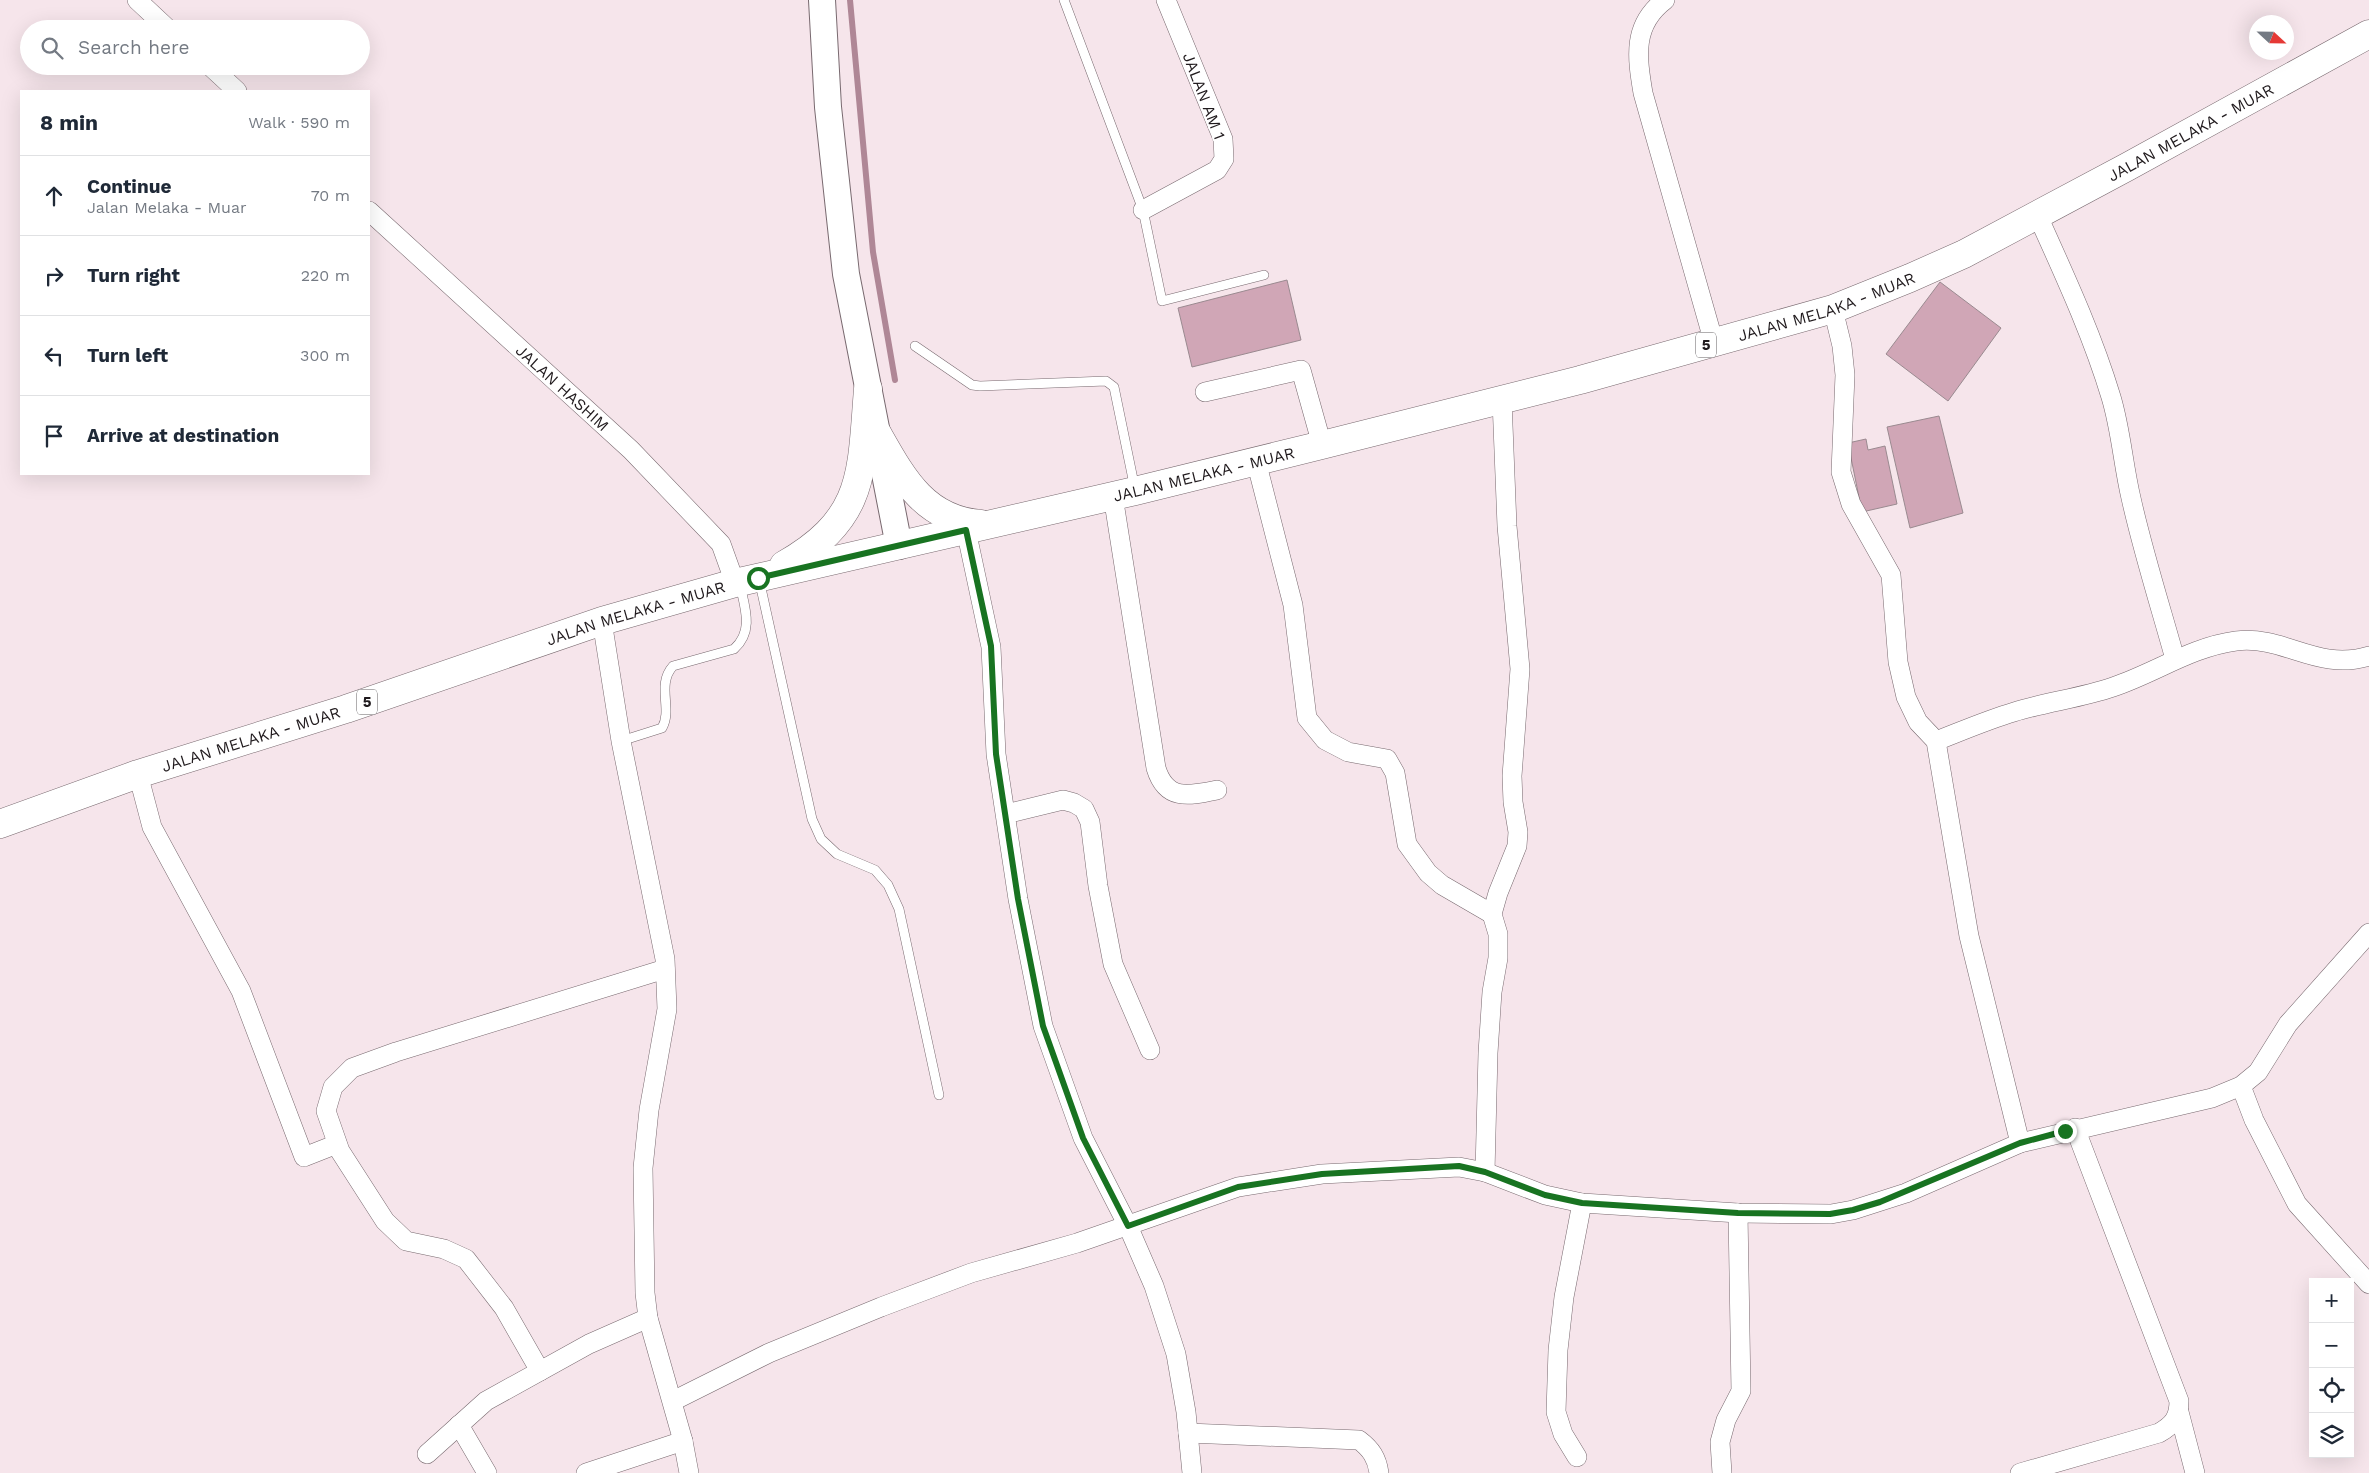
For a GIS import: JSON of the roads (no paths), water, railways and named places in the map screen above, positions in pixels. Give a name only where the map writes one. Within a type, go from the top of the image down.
[{"type":"main road","points":[[822,0],[828,107],[846,274],[899,546]]},
{"type":"main road","name":"JALAN MELAKA - MUAR","points":[[0,824],[138,774],[346,709],[602,621],[750,580],[1124,494],[1502,400],[1714,343],[1833,308],[1939,266],[2369,34]]},
{"type":"main road","points":[[750,580],[811,550],[832,530],[851,502],[861,469],[868,389]]},
{"type":"main road","points":[[877,433],[900,473],[920,497],[944,516],[965,523],[992,524]]},
{"type":"street","points":[[137,0],[158,20]]},
{"type":"street","name":"JALAN AM 1","points":[[1142,210],[1216,170],[1224,159],[1223,139],[1166,0]]},
{"type":"street","points":[[1665,0],[1654,8],[1641,32],[1637,60],[1643,93],[1714,343]]},
{"type":"street","points":[[220,75],[236,90]]},
{"type":"street","name":"JALAN HASHIM","points":[[370,211],[631,450],[721,544],[750,580]]},
{"type":"street","points":[[2037,214],[2074,296],[2111,396],[2119,424],[2130,496],[2175,659]]},
{"type":"street","points":[[1833,308],[1842,346],[1845,375],[1841,472],[1851,504],[1891,575],[1898,662],[1906,697],[1918,722],[1936,741],[1969,936],[2020,1143]]},
{"type":"street","points":[[1205,392],[1301,370],[1322,445]]},
{"type":"street","points":[[1485,1172],[1488,1053],[1492,992],[1498,958],[1498,934],[1492,914],[1498,893],[1517,846],[1518,832],[1513,802],[1512,776],[1520,669],[1507,526],[1502,400]]},
{"type":"street","points":[[1256,461],[1293,605],[1307,718],[1325,740],[1340,748],[1348,752],[1387,759],[1395,772],[1407,844],[1428,873],[1442,885],[1492,914]]},
{"type":"street","points":[[1124,494],[1156,768],[1160,781],[1168,790],[1179,794],[1191,795],[1217,790]]},
{"type":"street","points":[[966,530],[991,646],[996,754],[1018,899],[1043,1026],[1083,1138],[1128,1226],[1154,1286],[1176,1354],[1192,1473]]},
{"type":"street","points":[[602,621],[621,741],[665,969],[667,1009],[649,1110],[643,1168],[645,1293],[648,1318],[673,1401],[689,1473]]},
{"type":"street","points":[[1936,741],[2014,712],[2111,688],[2144,677],[2175,659],[2209,646],[2238,641],[2270,642],[2322,659],[2343,662],[2369,656]]},
{"type":"street","points":[[138,774],[152,827],[241,991],[304,1157],[337,1144]]},
{"type":"street","points":[[1006,814],[1063,800],[1074,803],[1084,809],[1090,822],[1098,886],[1113,964],[1150,1050]]},
{"type":"street","points":[[673,1401],[769,1354],[880,1307],[972,1273],[1077,1244],[1238,1187],[1322,1174],[1459,1166],[1485,1172],[1545,1195],[1582,1203],[1738,1213],[1830,1214],[1853,1210],[1906,1192],[2020,1143],[2075,1128],[2212,1098],[2241,1086],[2258,1072],[2288,1024],[2369,933]]},
{"type":"street","points":[[540,1371],[504,1308],[466,1259],[444,1249],[406,1241],[385,1221],[337,1144],[326,1112],[333,1087],[352,1068],[396,1052],[665,969]]},
{"type":"street","points":[[2241,1086],[2254,1120],[2297,1204],[2369,1284]]},
{"type":"street","points":[[2075,1128],[2179,1401],[2179,1412],[2195,1473]]},
{"type":"street","points":[[1577,1457],[1562,1434],[1556,1412],[1558,1350],[1564,1297],[1582,1203]]},
{"type":"street","points":[[1722,1473],[1720,1442],[1726,1420],[1741,1392],[1738,1213]]},
{"type":"street","points":[[427,1454],[486,1401],[589,1344],[648,1318]]},
{"type":"street","points":[[2020,1473],[2159,1433],[2173,1425],[2179,1412]]},
{"type":"street","points":[[459,1426],[487,1473]]},
{"type":"street","points":[[1188,1433],[1359,1440],[1370,1448],[1378,1464],[1379,1473]]},
{"type":"street","points":[[586,1473],[683,1441]]},
{"type":"lane","points":[[1064,0],[1142,210],[1162,301],[1264,275]]},
{"type":"lane","points":[[916,346],[972,385],[1106,381],[1114,388],[1124,494]]},
{"type":"lane","points":[[750,580],[765,612],[812,819],[821,840],[837,854],[875,870],[888,885],[899,909],[939,1095]]},
{"type":"lane","points":[[621,741],[662,728],[665,724],[664,682],[668,672],[681,662],[734,649],[741,642],[745,632],[750,580]]},
{"type":"lane","points":[[747,615],[765,612]]},
{"type":"waterway","points":[[850,0],[873,252],[895,380]]}]
